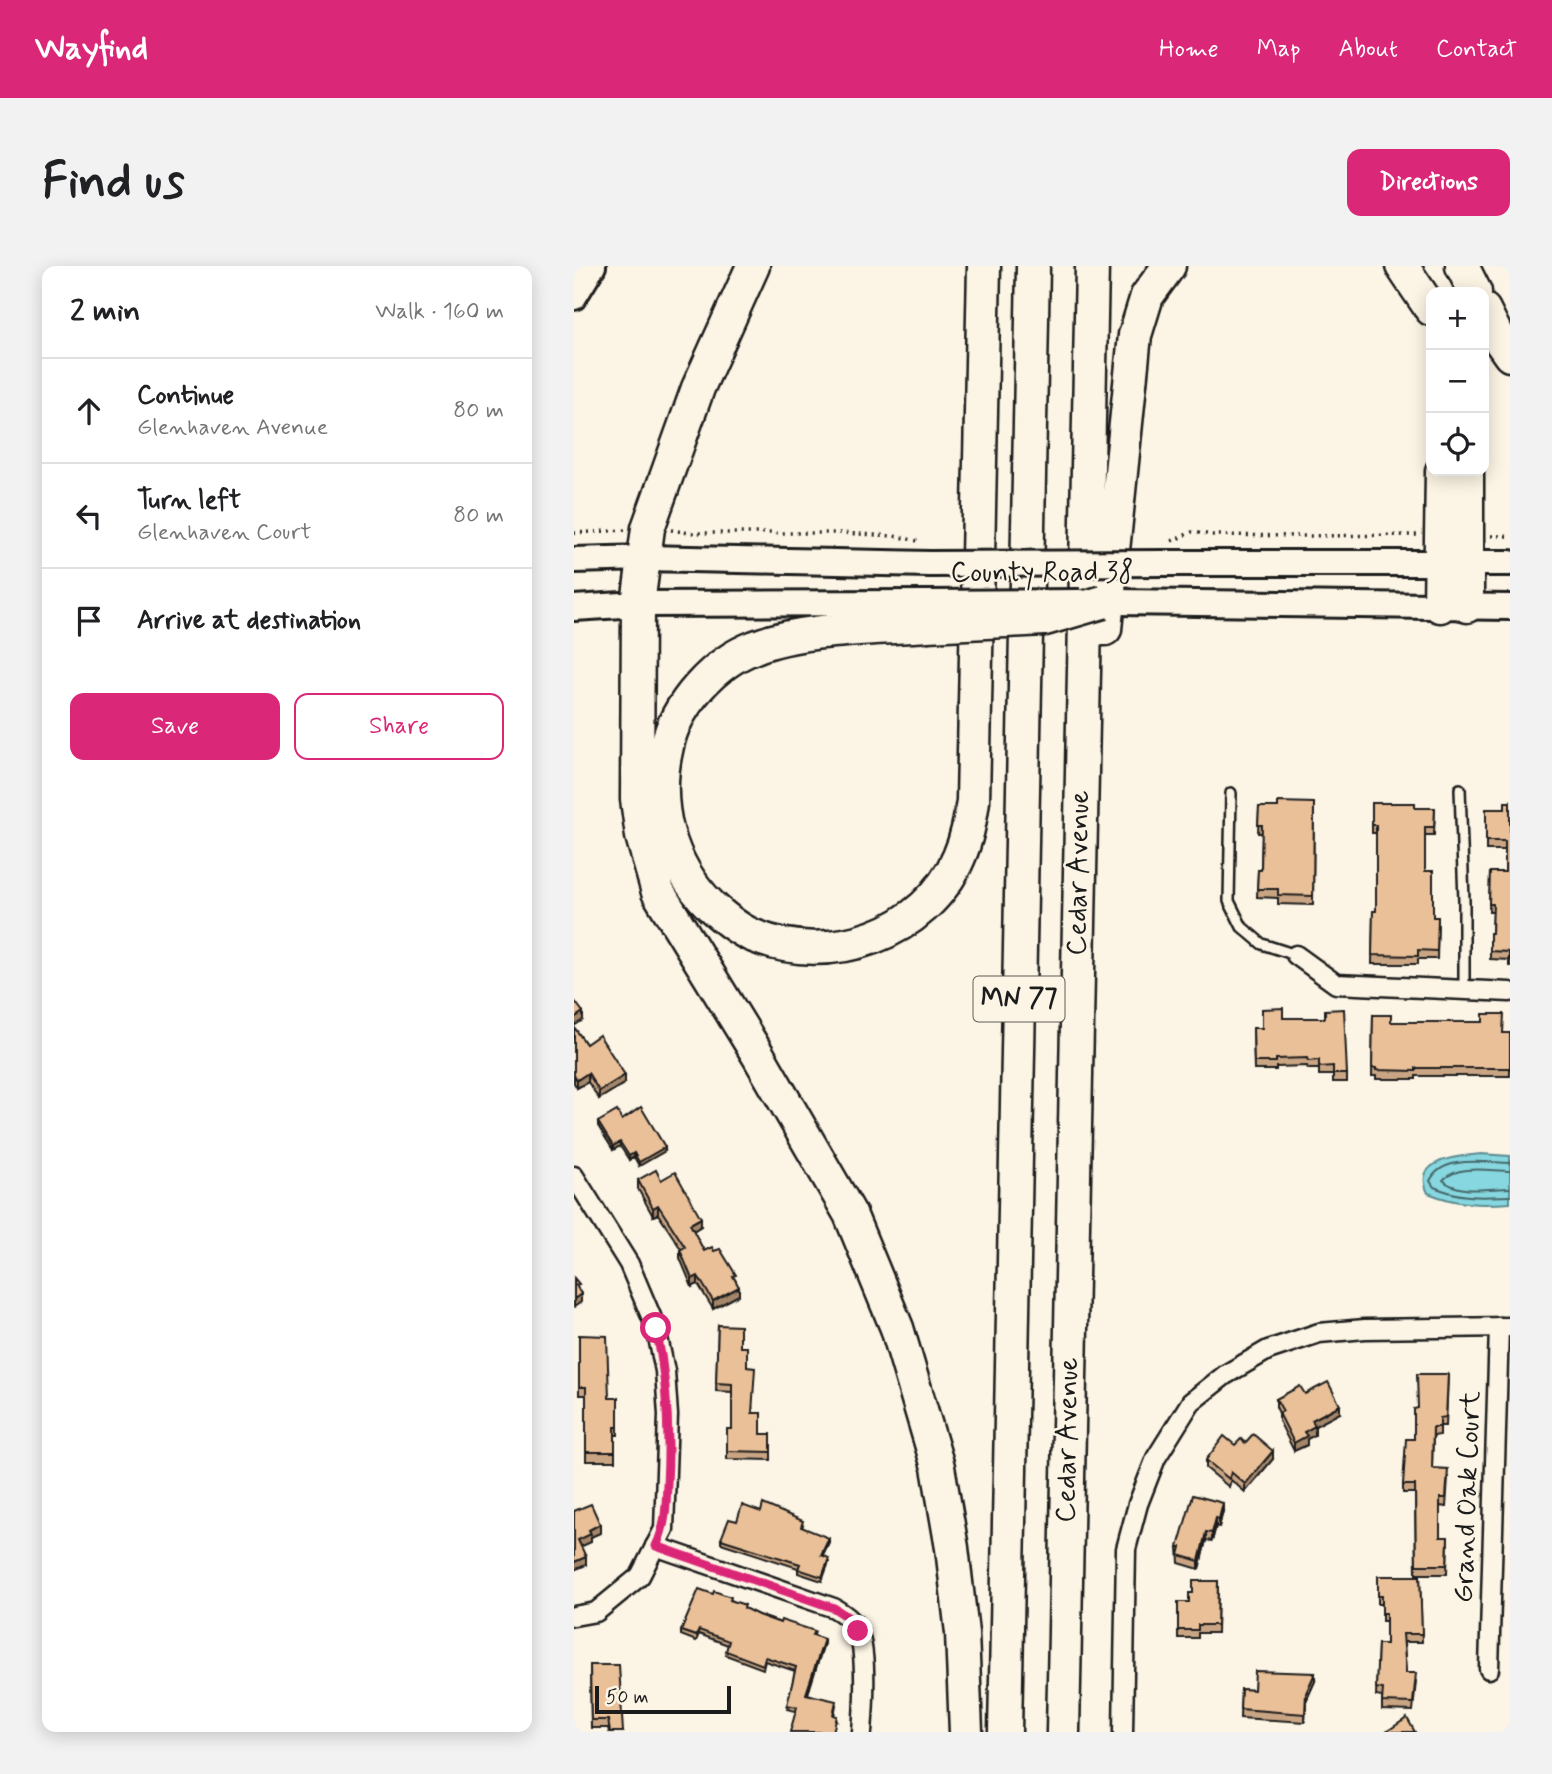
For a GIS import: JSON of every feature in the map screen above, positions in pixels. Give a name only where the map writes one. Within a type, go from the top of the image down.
[{"type":"highway","points":[[753,266],[698,388],[646,543],[639,604],[637,799],[642,836],[658,892],[758,1055],[850,1214],[897,1328],[938,1467],[950,1535],[962,1633],[966,1732]]},
{"type":"highway","points":[[984,266],[973,801],[969,832],[958,860],[942,886],[918,913],[885,933],[852,944],[818,949],[783,945],[752,936],[725,919],[699,895],[681,868],[666,830],[661,801],[661,769],[669,735],[684,708],[703,683],[728,661],[755,647],[794,636],[928,614],[1045,619],[1102,602]]},
{"type":"highway","name":"Cedar Avenue","points":[[1005,1732],[1033,266]]},
{"type":"highway","name":"Cedar Avenue","points":[[1063,1732],[1092,266]]},
{"type":"highway","points":[[1079,877],[1135,335],[1147,296],[1169,266]]},
{"type":"highway","points":[[1402,266],[1426,302]]},
{"type":"highway","points":[[1453,266],[1457,287]]},
{"type":"highway","points":[[1462,266],[1472,287]]},
{"type":"highway","points":[[1489,320],[1510,355]]},
{"type":"highway","points":[[1443,476],[1454,549],[1454,606]]},
{"type":"highway","points":[[1454,549],[1466,476]]},
{"type":"main road","points":[[574,297],[593,266]]},
{"type":"main road","name":"County Road 38","points":[[574,560],[646,543],[926,553],[1454,549],[1510,563]]},
{"type":"main road","name":"County Road 38","points":[[1102,602],[1510,607]]},
{"type":"main road","name":"County Road 38","points":[[574,608],[639,604],[928,614]]},
{"type":"street","points":[[1296,955],[1336,984],[1510,992]]},
{"type":"street","points":[[574,1176],[629,1264],[656,1328],[665,1371],[668,1465],[664,1529],[640,1576],[596,1612],[574,1616]]},
{"type":"street","points":[[1123,1732],[1126,1549],[1138,1504],[1156,1458],[1191,1402],[1225,1375],[1268,1350],[1320,1333],[1365,1329],[1504,1327]]},
{"type":"street","name":"Grand Oak Court","points":[[1489,1669],[1504,1327]]},
{"type":"street","points":[[656,1546],[834,1608],[849,1618],[858,1631],[862,1652],[862,1732]]},
{"type":"lane","points":[[1460,789],[1464,990]]},
{"type":"lane","points":[[1231,793],[1228,901],[1242,928],[1262,944],[1296,955]]},
{"type":"path","points":[[1165,553],[1192,532],[1454,549],[1510,536]]},
{"type":"path","points":[[574,533],[646,543],[690,533],[840,533],[894,536],[926,553]]},
{"type":"water","points":[[1481,1154],[1510,1156],[1510,1203],[1469,1203],[1428,1193],[1424,1182],[1431,1166],[1450,1158]]},
{"type":"building","points":[[1278,802],[1314,803],[1313,896],[1278,895],[1278,889],[1257,889],[1258,870],[1261,870],[1262,825],[1258,825],[1259,807],[1278,807]]},
{"type":"building","points":[[1505,802],[1510,802],[1510,958],[1509,952],[1490,951],[1493,904],[1489,904],[1490,872],[1505,872],[1505,841],[1486,841],[1486,809],[1505,809]]},
{"type":"building","points":[[1372,803],[1415,803],[1415,808],[1435,808],[1434,827],[1425,827],[1425,871],[1433,871],[1433,917],[1438,917],[1437,951],[1418,950],[1418,956],[1372,955],[1373,911],[1376,911],[1376,825],[1372,825]]},
{"type":"building","points":[[574,1000],[583,1012],[574,1018]]},
{"type":"building","points":[[1283,1008],[1283,1018],[1325,1018],[1325,1010],[1344,1009],[1347,1074],[1333,1074],[1333,1066],[1319,1067],[1319,1060],[1308,1061],[1307,1058],[1254,1062],[1253,1028],[1262,1028],[1262,1009]]},
{"type":"building","points":[[1483,1014],[1504,1014],[1503,1033],[1510,1033],[1510,1068],[1416,1068],[1416,1071],[1372,1068],[1373,1015],[1391,1015],[1391,1022],[1483,1022]]},
{"type":"building","points":[[574,1027],[586,1044],[599,1035],[625,1075],[599,1091],[588,1073],[577,1080],[574,1075]]},
{"type":"building","points":[[641,1107],[665,1147],[639,1162],[634,1153],[629,1156],[620,1142],[613,1146],[598,1122],[617,1111],[622,1120]]},
{"type":"building","points":[[656,1170],[661,1180],[675,1172],[701,1218],[690,1224],[704,1251],[712,1247],[714,1251],[720,1249],[736,1275],[733,1276],[739,1287],[713,1301],[698,1276],[692,1279],[680,1250],[685,1247],[658,1205],[653,1208],[638,1180]]},
{"type":"building","points":[[574,1278],[579,1284],[576,1285],[581,1294],[574,1299]]},
{"type":"building","points":[[718,1325],[740,1326],[740,1347],[747,1347],[747,1367],[755,1368],[752,1413],[761,1413],[761,1434],[771,1434],[771,1452],[727,1451],[727,1429],[732,1429],[732,1384],[716,1383]]},
{"type":"building","points":[[579,1335],[607,1336],[609,1398],[618,1398],[615,1452],[586,1452],[586,1387],[579,1387]]},
{"type":"building","points":[[1417,1374],[1448,1374],[1446,1417],[1440,1418],[1440,1427],[1433,1427],[1432,1468],[1448,1469],[1446,1498],[1440,1498],[1440,1537],[1448,1537],[1447,1565],[1416,1565],[1415,1485],[1403,1485],[1406,1439],[1414,1439],[1414,1409],[1418,1408]]},
{"type":"building","points":[[1328,1382],[1340,1405],[1312,1420],[1315,1426],[1304,1432],[1307,1436],[1294,1443],[1279,1413],[1283,1411],[1276,1399],[1300,1386],[1305,1394]]},
{"type":"building","points":[[1253,1434],[1273,1451],[1245,1484],[1231,1472],[1229,1479],[1206,1460],[1224,1436],[1235,1445],[1241,1439],[1245,1443]]},
{"type":"building","points":[[1193,1495],[1223,1503],[1212,1533],[1206,1532],[1199,1561],[1179,1555],[1181,1547],[1178,1547]]},
{"type":"building","points":[[591,1504],[600,1524],[589,1530],[591,1534],[578,1540],[586,1557],[574,1562],[574,1511]]},
{"type":"building","points":[[763,1504],[803,1521],[801,1527],[829,1538],[821,1555],[829,1558],[822,1577],[798,1569],[800,1564],[721,1539],[729,1519],[737,1521],[742,1505],[761,1512]]},
{"type":"building","points":[[1378,1576],[1420,1576],[1422,1634],[1403,1634],[1406,1673],[1416,1673],[1413,1703],[1382,1702],[1383,1689],[1376,1688],[1378,1644],[1386,1644],[1386,1613],[1382,1613],[1382,1596],[1378,1596]]},
{"type":"building","points":[[1193,1581],[1218,1581],[1217,1625],[1198,1625],[1198,1630],[1178,1630],[1178,1602],[1189,1602],[1189,1593],[1193,1593]]},
{"type":"building","points":[[699,1589],[731,1597],[730,1600],[745,1605],[744,1608],[758,1615],[815,1631],[813,1635],[824,1639],[806,1694],[836,1701],[833,1715],[837,1716],[833,1732],[790,1732],[797,1707],[787,1705],[796,1667],[765,1657],[763,1665],[726,1651],[729,1641],[699,1630],[696,1636],[681,1631]]},
{"type":"building","points":[[590,1665],[619,1665],[623,1732],[610,1732],[608,1720],[591,1720]]},
{"type":"building","points":[[1255,1671],[1315,1673],[1306,1693],[1305,1714],[1240,1709],[1241,1689],[1254,1690]]},
{"type":"building","points":[[1407,1718],[1415,1732],[1386,1732]]},
{"type":"route","points":[[656,1328],[665,1371],[668,1415],[664,1529],[656,1546],[834,1608],[849,1618],[858,1631]]}]
